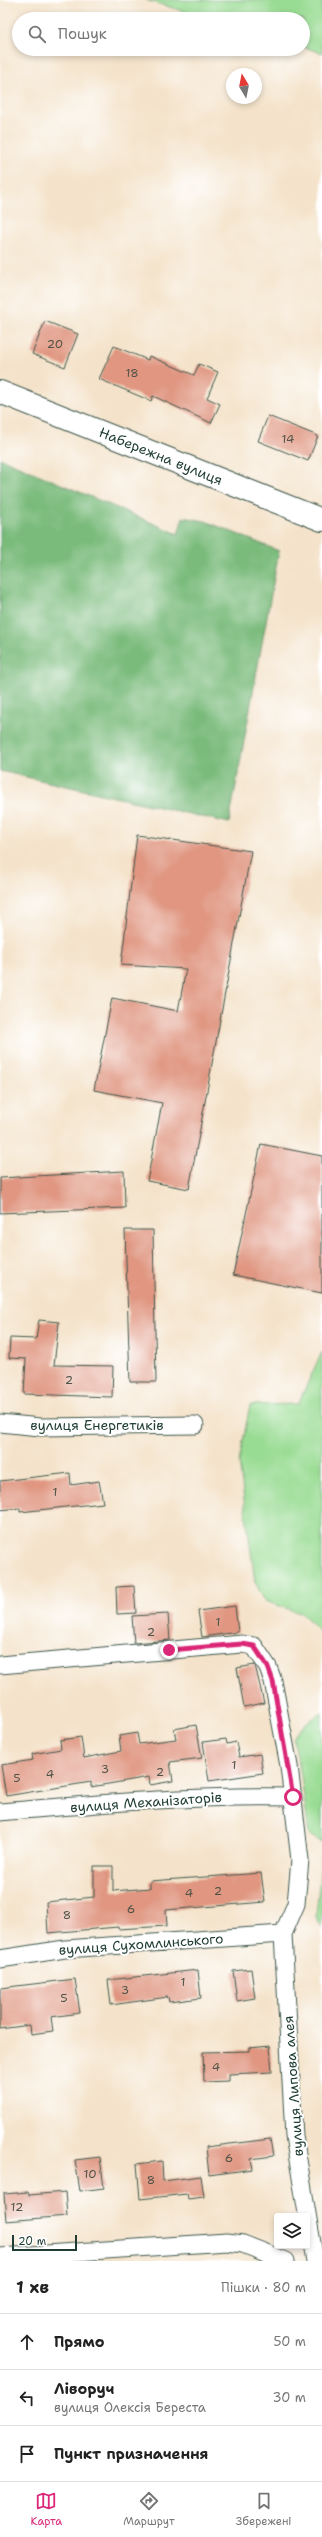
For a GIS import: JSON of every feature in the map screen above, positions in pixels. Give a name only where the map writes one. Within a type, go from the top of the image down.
[{"type":"main road","name":"Набережна вулиця","points":[[0,392],[322,520]]},
{"type":"street","name":"вулиця Енергетиків","points":[[0,1423],[48,1427],[195,1425]]},
{"type":"street","points":[[0,1665],[76,1657],[116,1656],[242,1644],[254,1646],[268,1667],[273,1681],[293,1797],[300,1860],[296,1904],[283,1934]]},
{"type":"street","name":"вулиця Механізаторів","points":[[0,1812],[155,1800],[244,1796],[293,1797]]},
{"type":"street","name":"вулиця Сухомлинського","points":[[0,1959],[65,1949],[283,1934]]},
{"type":"street","name":"вулиця Липова алея","points":[[283,1934],[294,2136],[315,2261]]},
{"type":"street","points":[[0,2257],[227,2242],[243,2244],[286,2261]]},
{"type":"green space","points":[[146,0],[322,0],[322,53],[310,49],[310,12],[186,12]]},
{"type":"green space","points":[[0,458],[178,534],[183,517],[205,521],[279,551],[229,823],[0,771]]},
{"type":"green space","points":[[322,1352],[322,1634],[303,1614],[265,1601],[255,1582],[239,1462],[250,1405],[298,1404]]},
{"type":"green space","points":[[322,1713],[322,1842],[309,1835],[301,1775],[293,1738],[306,1723]]},
{"type":"green space","points":[[322,1852],[322,1928],[316,1916]]},
{"type":"building","points":[[45,321],[78,334],[65,367],[32,354]]},
{"type":"building","points":[[114,346],[148,360],[149,356],[194,375],[199,364],[218,372],[207,398],[220,404],[211,423],[153,396],[151,401],[99,379]]},
{"type":"building","points":[[268,416],[318,436],[308,461],[258,441]]},
{"type":"building","points":[[137,835],[251,851],[189,1189],[147,1181],[162,1103],[94,1090],[112,998],[178,1011],[186,969],[121,965]]},
{"type":"building","points":[[261,1144],[322,1156],[322,1293],[233,1275]]},
{"type":"building","points":[[124,1171],[125,1208],[0,1213],[0,1178]]},
{"type":"building","points":[[125,1230],[153,1230],[156,1382],[130,1382]]},
{"type":"building","points":[[39,1320],[59,1322],[54,1365],[113,1366],[112,1397],[24,1394],[26,1359],[9,1358],[10,1338],[36,1339]]},
{"type":"building","points":[[70,1473],[71,1485],[99,1481],[103,1503],[20,1512],[20,1508],[0,1510],[0,1481]]},
{"type":"building","points":[[134,1586],[136,1613],[117,1614],[116,1587]]},
{"type":"building","points":[[235,1606],[238,1632],[202,1637],[198,1611]]},
{"type":"building","points":[[168,1614],[170,1640],[134,1643],[132,1616]]},
{"type":"building","points":[[255,1665],[264,1703],[244,1707],[237,1668]]},
{"type":"building","points":[[196,1725],[202,1758],[170,1762],[173,1781],[150,1785],[149,1777],[91,1787],[91,1782],[6,1796],[1,1765],[33,1760],[32,1754],[61,1749],[60,1740],[81,1737],[84,1758],[121,1751],[119,1736],[137,1733],[139,1744],[176,1739],[174,1729]]},
{"type":"building","points":[[226,1739],[227,1744],[236,1742],[239,1757],[260,1754],[263,1773],[209,1781],[203,1742]]},
{"type":"building","points":[[94,1866],[113,1866],[113,1891],[150,1888],[150,1881],[261,1873],[265,1902],[166,1910],[167,1926],[118,1929],[118,1927],[48,1933],[46,1902],[94,1897]]},
{"type":"building","points":[[251,1969],[255,1998],[237,2001],[233,1971]]},
{"type":"building","points":[[198,1970],[201,1998],[169,2002],[168,1997],[111,2005],[108,1980]]},
{"type":"building","points":[[75,1979],[80,2013],[51,2017],[53,2031],[31,2034],[30,2025],[0,2029],[0,1988]]},
{"type":"building","points":[[270,2046],[272,2072],[229,2074],[229,2081],[204,2082],[203,2052],[249,2051],[249,2048]]},
{"type":"building","points":[[270,2139],[273,2156],[251,2159],[253,2169],[209,2175],[206,2147]]},
{"type":"building","points":[[100,2157],[104,2188],[80,2191],[75,2160]]},
{"type":"building","points":[[162,2161],[163,2181],[201,2176],[204,2197],[188,2199],[187,2194],[140,2199],[137,2164]]},
{"type":"building","points":[[28,2192],[29,2195],[65,2192],[67,2216],[6,2221],[4,2194]]},
{"type":"route","points":[[169,1650],[242,1644],[254,1646],[268,1667],[273,1681],[289,1766],[293,1797]]}]
